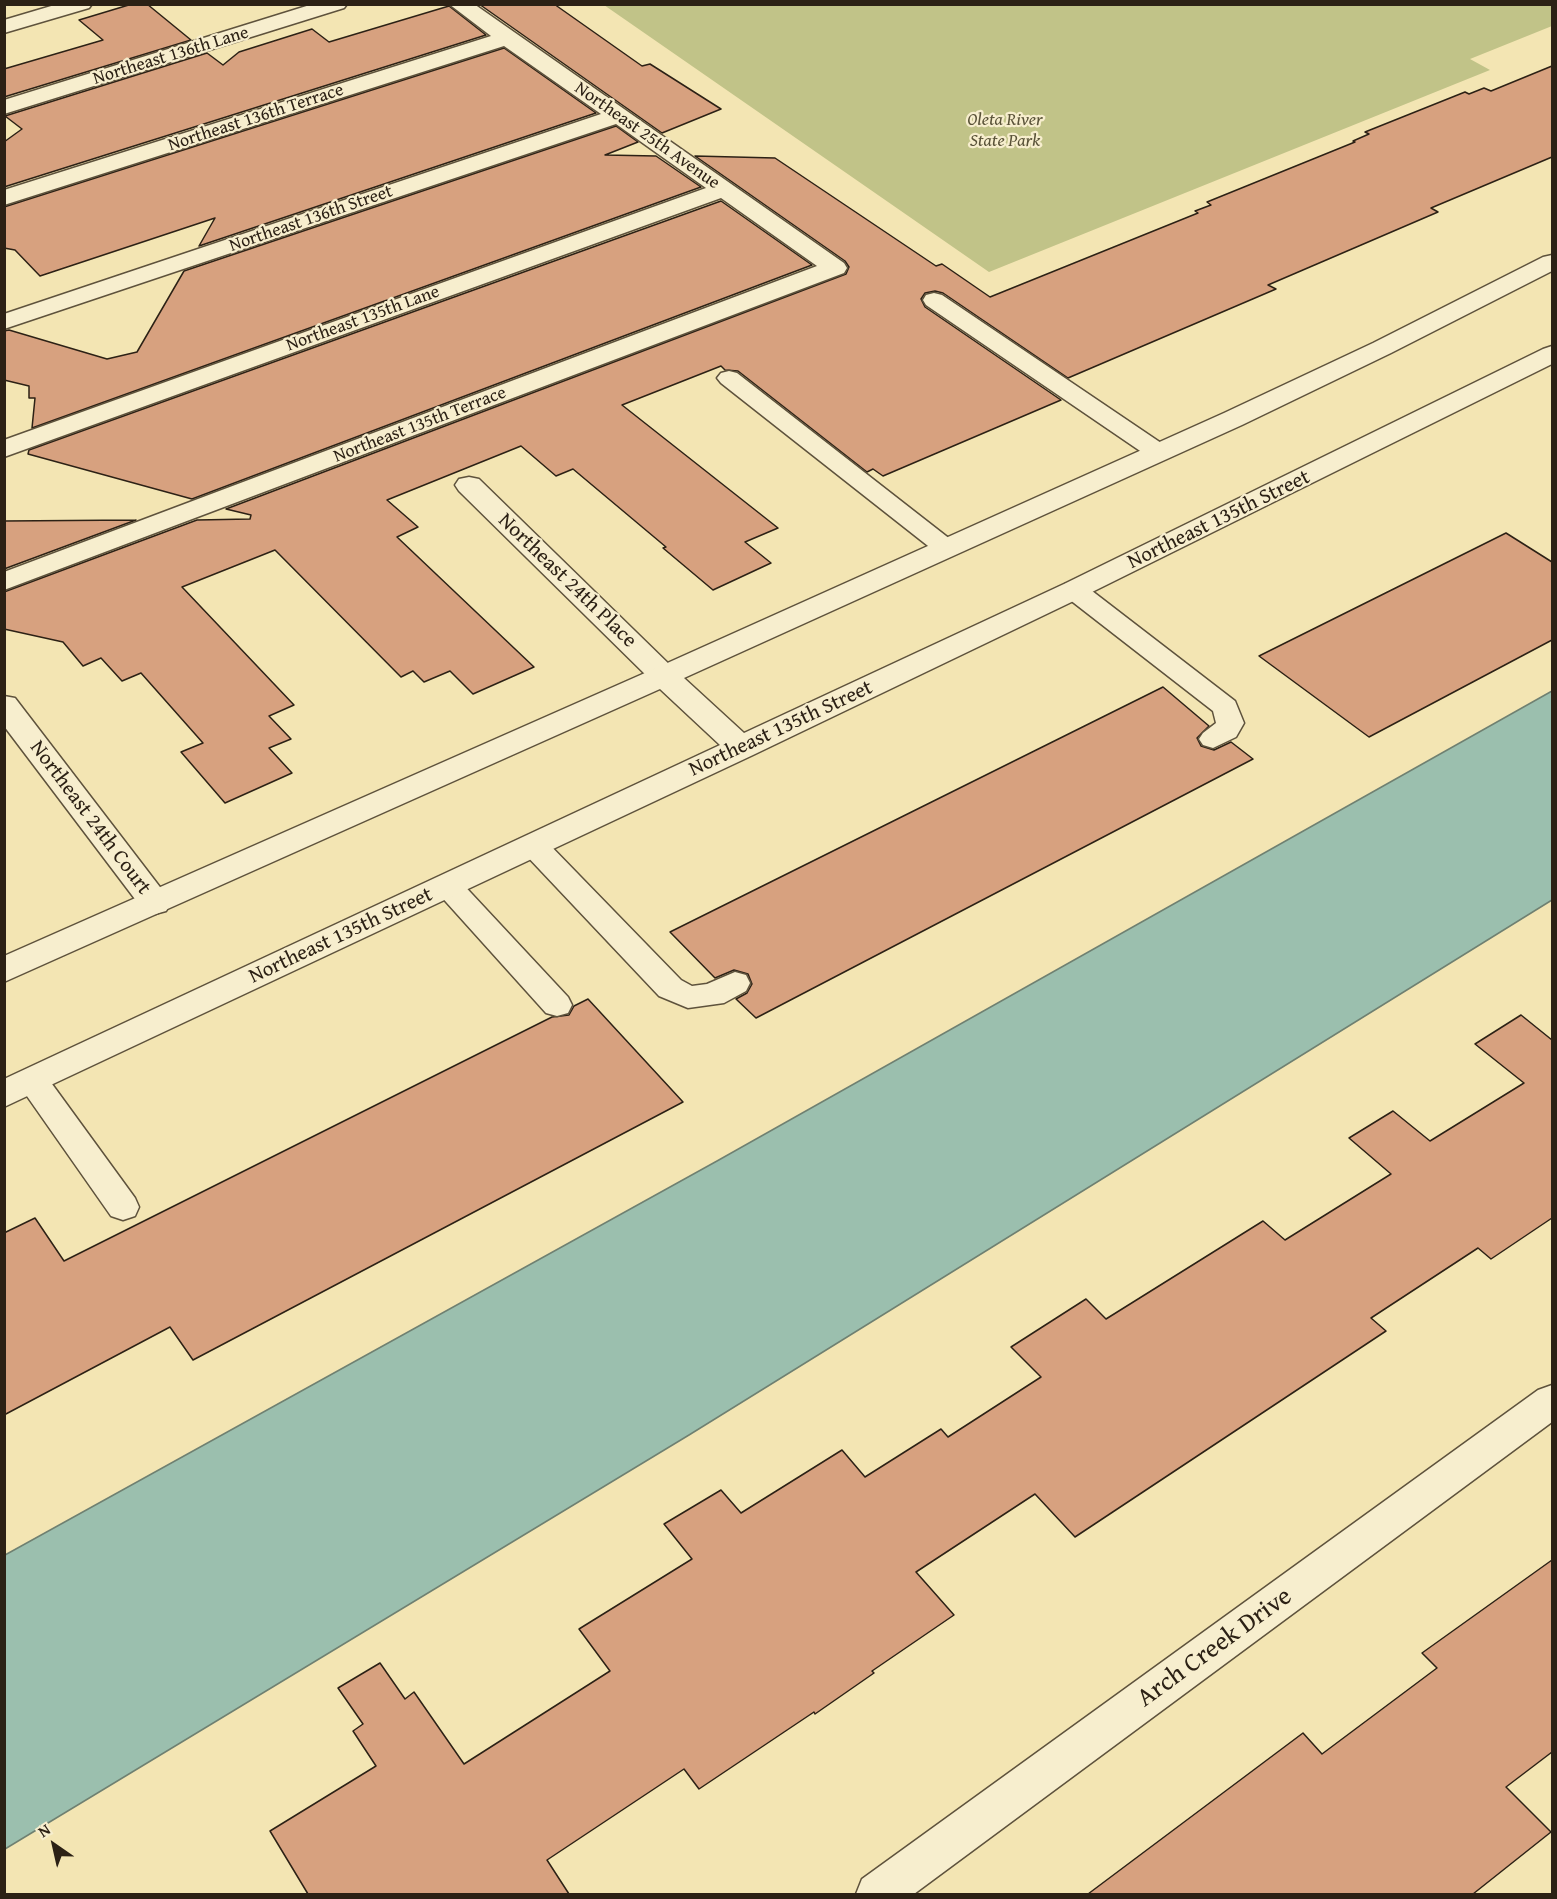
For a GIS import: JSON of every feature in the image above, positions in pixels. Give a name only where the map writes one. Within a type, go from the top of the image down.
[{"type":"street","points":[[4,27],[82,4]]},
{"type":"street","name":"Northeast 136th Lane","points":[[4,106],[337,4]]},
{"type":"street","name":"Northeast 25th Avenue","points":[[459,4],[835,268]]},
{"type":"street","name":"Northeast 136th Terrace","points":[[4,198],[507,38]]},
{"type":"street","name":"Northeast 136th Street","points":[[4,322],[618,116]]},
{"type":"street","name":"Northeast 135th Lane","points":[[4,449],[723,190]]},
{"type":"street","points":[[4,970],[664,676],[1158,452],[1382,348],[1552,261]]},
{"type":"street","name":"Northeast 135th Terrace","points":[[4,582],[835,268]]},
{"type":"street","name":"Northeast 135th Street","points":[[4,1094],[1074,590],[1552,354]]},
{"type":"street","name":"Northeast 24th Place","points":[[469,485],[741,748]]},
{"type":"street","name":"Northeast 24th Court","points":[[4,705],[155,903]]},
{"type":"street","name":"Arch Creek Drive","points":[[878,1894],[1552,1401]]},
{"type":"lane","points":[[934,300],[1158,452]]},
{"type":"lane","points":[[729,378],[946,548]]},
{"type":"lane","points":[[1074,590],[1225,707],[1230,723],[1226,731],[1214,739]]},
{"type":"lane","points":[[534,846],[670,988],[688,997],[713,995],[735,983]]},
{"type":"lane","points":[[448,886],[557,1005]]},
{"type":"lane","points":[[33,1081],[123,1207]]},
{"type":"green space","name":"Oleta River State Park","points":[[1552,4],[1552,26],[1470,59],[1490,70],[989,272],[604,5]]},
{"type":"shaded area","points":[[1552,691],[1552,900],[689,1435],[5,1849],[5,1555],[717,1161]]},
{"type":"building","points":[[132,4],[147,4],[191,40],[4,97],[4,69],[103,40],[79,20]]},
{"type":"building","points":[[479,4],[554,4],[642,66],[650,64],[721,109],[662,133]]},
{"type":"building","points":[[449,6],[486,35],[4,187],[4,142],[22,129],[5,116],[207,53],[223,65],[239,52],[312,29],[329,42]]},
{"type":"building","points":[[504,48],[596,113],[199,246],[215,218],[40,276],[15,250],[4,248],[4,207]]},
{"type":"building","points":[[1552,66],[1552,157],[1431,208],[1438,212],[1268,285],[1276,289],[1068,378],[943,293],[935,291],[925,293],[921,299],[925,307],[1061,400],[883,476],[873,469],[867,472],[738,371],[725,370],[721,366],[622,405],[778,528],[745,542],[771,563],[713,590],[573,469],[556,476],[521,446],[387,500],[418,527],[397,537],[534,667],[473,694],[450,671],[424,682],[413,671],[401,677],[275,550],[182,587],[294,705],[269,716],[291,739],[269,748],[292,773],[225,803],[181,752],[203,743],[141,673],[122,681],[101,658],[83,666],[63,642],[4,629],[4,592],[197,520],[250,519],[251,515],[226,509],[846,274],[849,267],[845,261],[695,156],[775,158],[936,266],[942,264],[990,297],[1198,213],[1195,211],[1211,205],[1207,202],[1355,142],[1353,141],[1369,134],[1365,132],[1465,92],[1469,94],[1484,88],[1491,91]]},
{"type":"building","points":[[616,126],[638,142],[605,155],[656,156],[701,187],[32,428],[35,398],[29,398],[29,386],[4,380],[4,331],[9,330],[107,359],[137,352],[184,271]]},
{"type":"building","points":[[721,201],[812,265],[192,499],[28,454],[29,450]]},
{"type":"building","points":[[136,520],[4,569],[4,521]]},
{"type":"building","points":[[1506,533],[1552,562],[1552,640],[1369,737],[1259,656]]},
{"type":"building","points":[[1163,687],[1209,726],[1197,738],[1201,746],[1214,750],[1231,742],[1253,759],[756,1018],[736,999],[747,993],[752,984],[748,974],[734,970],[715,978],[670,932]]},
{"type":"building","points":[[588,999],[683,1102],[193,1360],[170,1327],[4,1415],[4,1233],[35,1218],[64,1261],[552,1017],[569,1015],[574,1006]]},
{"type":"building","points":[[1521,1015],[1552,1040],[1552,1218],[1491,1259],[1478,1248],[1371,1318],[1386,1331],[1075,1537],[1035,1494],[916,1572],[954,1615],[872,1671],[874,1673],[815,1714],[814,1712],[699,1789],[684,1769],[547,1860],[569,1894],[308,1894],[270,1831],[376,1766],[353,1731],[363,1724],[338,1688],[380,1663],[405,1699],[414,1692],[464,1764],[610,1671],[579,1629],[692,1559],[664,1524],[721,1490],[741,1513],[842,1450],[865,1477],[941,1429],[948,1437],[1041,1377],[1011,1347],[1086,1299],[1106,1319],[1263,1221],[1285,1240],[1391,1174],[1349,1138],[1393,1111],[1430,1141],[1524,1083],[1475,1044]]},
{"type":"building","points":[[1552,1560],[1552,1752],[1506,1787],[1551,1832],[1473,1894],[1088,1894],[1303,1733],[1322,1754],[1437,1668],[1422,1653]]}]
